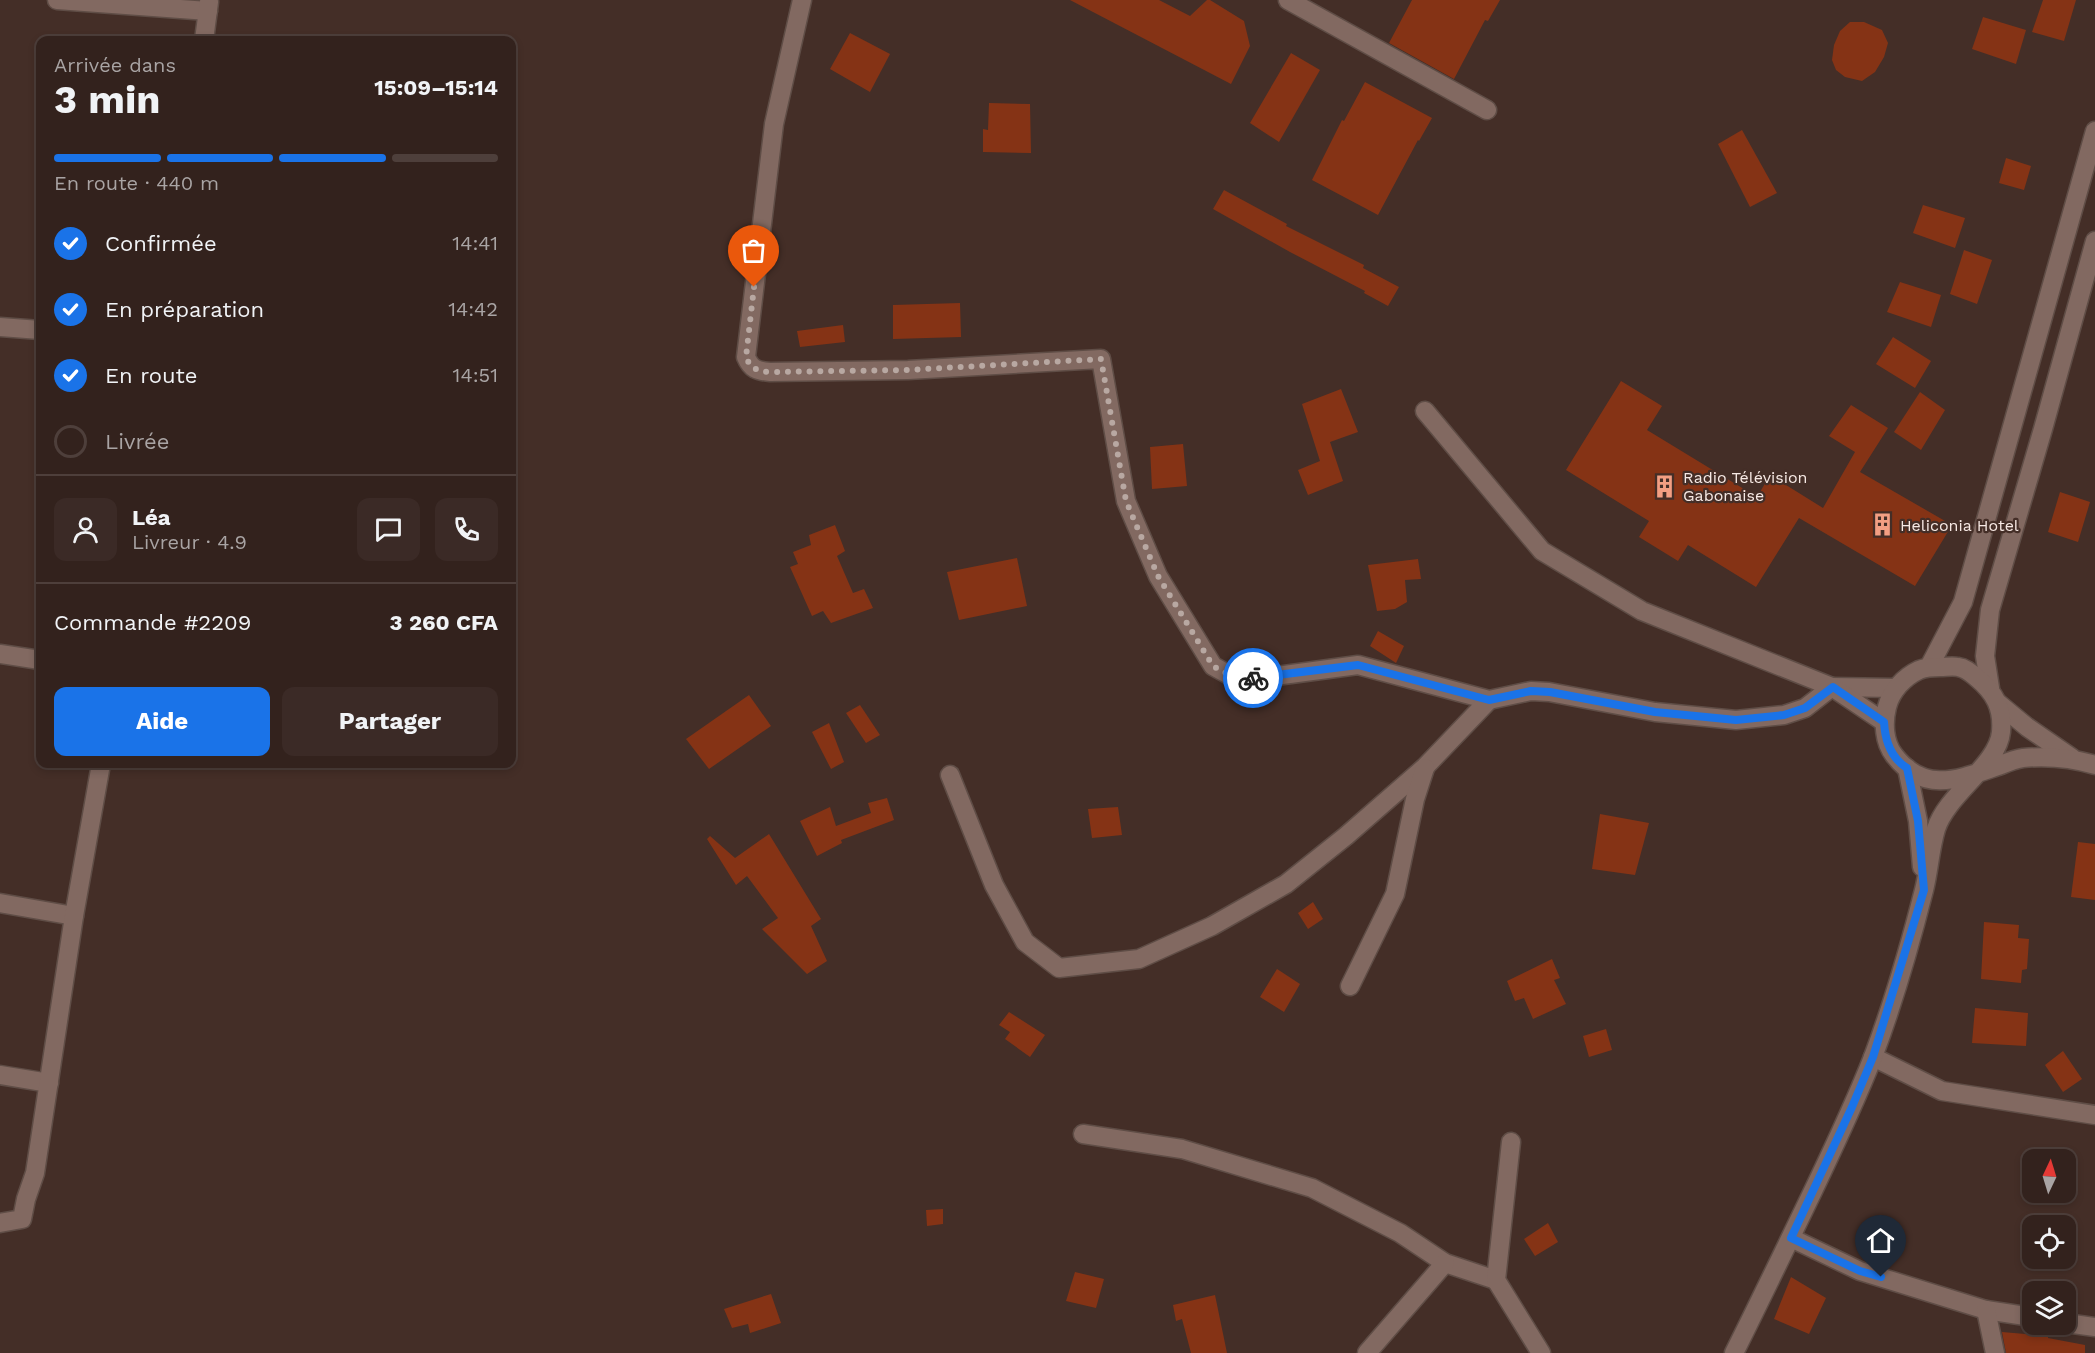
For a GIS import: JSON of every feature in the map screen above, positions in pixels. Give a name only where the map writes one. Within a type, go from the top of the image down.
[{"type":"street","points":[[57,0],[209,6],[205,36]]},
{"type":"street","points":[[802,0],[774,124],[746,357],[750,366],[758,371],[770,372],[908,370],[1101,359],[1126,501],[1158,576],[1213,666],[1233,677],[1261,678],[1358,665],[1489,700],[1531,691],[1550,692],[1655,712],[1736,720],[1784,715],[1805,708],[1833,687],[1896,688]]},
{"type":"street","points":[[1288,0],[1487,110]]},
{"type":"street","points":[[1929,667],[1963,602],[2095,131]]},
{"type":"street","points":[[1734,1353],[1791,1238],[1873,1057],[1924,890],[1937,827],[1955,796],[1993,754],[2000,738],[2001,729],[1985,656],[1990,610],[2095,241]]},
{"type":"street","points":[[0,327],[36,330]]},
{"type":"street","points":[[1425,411],[1542,551],[1642,611],[1833,687],[1884,722]]},
{"type":"street","points":[[0,654],[36,659]]},
{"type":"street","points":[[2072,758],[2027,727],[1968,671],[1958,667],[1929,667],[1907,677],[1888,701],[1884,722],[1890,750],[1901,764],[1918,776],[1932,781],[1949,781],[2021,758],[2072,758],[2095,765]]},
{"type":"street","points":[[950,775],[994,885],[1025,942],[1059,968],[1139,959],[1212,926],[1286,884],[1425,768],[1489,700]]},
{"type":"street","points":[[0,1223],[22,1219],[35,1173],[74,916],[100,768]]},
{"type":"street","points":[[1350,986],[1395,894],[1415,799],[1425,768]]},
{"type":"street","points":[[1907,768],[1918,821],[1924,890]]},
{"type":"street","points":[[0,903],[74,916]]},
{"type":"street","points":[[1873,1057],[1942,1091],[2095,1115]]},
{"type":"street","points":[[0,1076],[49,1083]]},
{"type":"street","points":[[1083,1134],[1182,1149],[1312,1188],[1400,1233],[1445,1263],[1496,1280]]},
{"type":"street","points":[[1511,1142],[1496,1280],[1541,1353]]},
{"type":"street","points":[[1791,1238],[1860,1271],[1986,1310],[2022,1315]]},
{"type":"street","points":[[1367,1353],[1445,1263]]},
{"type":"street","points":[[1986,1310],[1995,1353]]},
{"type":"street","points":[[2076,1324],[2095,1327]]},
{"type":"building","points":[[1070,0],[1159,0],[1190,16],[1207,0],[1210,0],[1244,21],[1250,46],[1231,84]]},
{"type":"building","points":[[1412,0],[1500,0],[1488,21],[1485,20],[1454,79],[1389,43]]},
{"type":"building","points":[[2043,0],[2076,0],[2064,41],[2032,32]]},
{"type":"building","points":[[1983,17],[2026,30],[2016,64],[1972,49]]},
{"type":"building","points":[[1850,22],[1864,22],[1882,30],[1888,43],[1884,57],[1875,72],[1862,81],[1845,77],[1836,70],[1832,60],[1834,45],[1840,31]]},
{"type":"building","points":[[850,33],[890,54],[870,92],[830,69]]},
{"type":"building","points":[[1291,53],[1320,70],[1279,142],[1250,123]]},
{"type":"building","points":[[1365,82],[1432,118],[1378,215],[1312,180],[1342,120],[1344,121]]},
{"type":"building","points":[[989,103],[1030,104],[1031,153],[983,152],[983,129],[988,130]]},
{"type":"building","points":[[1742,130],[1777,193],[1750,207],[1718,144]]},
{"type":"building","points":[[2006,158],[2031,166],[2024,190],[1999,183]]},
{"type":"building","points":[[1224,190],[1287,224],[1286,226],[1364,265],[1363,268],[1399,287],[1388,306],[1364,293],[1365,291],[1213,209]]},
{"type":"building","points":[[1923,205],[1965,218],[1955,248],[1913,233]]},
{"type":"building","points":[[1964,250],[1992,260],[1977,304],[1950,294]]},
{"type":"building","points":[[1900,282],[1941,295],[1931,327],[1887,312]]},
{"type":"building","points":[[960,303],[961,337],[893,339],[893,305]]},
{"type":"building","points":[[843,325],[845,342],[800,347],[797,331]]},
{"type":"building","points":[[1893,337],[1931,361],[1915,388],[1876,364]]},
{"type":"building","name":"Radio Télévision Gabonaise","points":[[1621,381],[1662,406],[1647,430],[1757,497],[1770,475],[1823,508],[1855,452],[1829,436],[1851,405],[1888,428],[1860,472],[1952,525],[1915,586],[1799,518],[1756,587],[1688,545],[1678,561],[1639,537],[1649,521],[1566,470]]},
{"type":"building","points":[[1341,389],[1358,432],[1330,442],[1343,481],[1308,495],[1298,470],[1320,461],[1302,404]]},
{"type":"building","points":[[1920,392],[1945,410],[1921,450],[1894,432]]},
{"type":"building","points":[[1183,444],[1187,486],[1152,489],[1150,447]]},
{"type":"building","points":[[2060,492],[2090,502],[2078,542],[2048,532]]},
{"type":"building","points":[[835,525],[845,551],[837,556],[853,593],[864,589],[873,608],[831,623],[823,611],[812,616],[790,567],[798,564],[793,552],[811,545],[809,535]]},
{"type":"building","points":[[1017,558],[1027,606],[959,620],[947,572]]},
{"type":"building","points":[[1418,559],[1421,579],[1405,580],[1407,602],[1395,609],[1377,611],[1368,565]]},
{"type":"building","points":[[1378,631],[1404,646],[1396,663],[1370,646]]},
{"type":"building","points":[[749,695],[771,726],[709,769],[686,739]]},
{"type":"building","points":[[860,705],[880,735],[866,743],[846,713]]},
{"type":"building","points":[[829,723],[844,762],[831,769],[812,732]]},
{"type":"building","points":[[887,798],[894,820],[841,840],[842,843],[817,856],[800,821],[830,807],[836,826],[871,813],[868,803]]},
{"type":"building","points":[[1118,807],[1122,835],[1092,838],[1088,809]]},
{"type":"building","points":[[1600,814],[1649,823],[1635,875],[1592,869]]},
{"type":"building","points":[[769,834],[821,919],[811,926],[827,961],[807,974],[762,929],[778,918],[747,876],[736,885],[707,839],[710,836],[735,858]]},
{"type":"building","points":[[2078,842],[2095,844],[2095,900],[2071,897]]},
{"type":"building","points":[[1313,902],[1323,919],[1308,929],[1298,913]]},
{"type":"building","points":[[1984,922],[2019,925],[2018,938],[2029,939],[2027,969],[2022,970],[2021,983],[1981,979]]},
{"type":"building","points":[[1552,959],[1560,978],[1554,980],[1566,1004],[1533,1019],[1524,998],[1515,1001],[1507,981]]},
{"type":"building","points":[[1277,969],[1300,984],[1284,1012],[1260,997]]},
{"type":"building","points":[[1975,1008],[2028,1013],[2026,1046],[1972,1043]]},
{"type":"building","points":[[1009,1012],[1045,1035],[1030,1057],[1005,1039],[1010,1032],[999,1025]]},
{"type":"building","points":[[1606,1029],[1612,1050],[1589,1057],[1583,1036]]},
{"type":"building","points":[[2063,1051],[2082,1079],[2063,1092],[2045,1065]]},
{"type":"building","points":[[943,1209],[943,1224],[927,1226],[926,1210]]},
{"type":"building","points":[[1548,1223],[1558,1242],[1535,1256],[1524,1239]]},
{"type":"building","points":[[1075,1272],[1104,1279],[1096,1308],[1066,1301]]},
{"type":"building","points":[[1791,1277],[1826,1298],[1809,1334],[1774,1319]]},
{"type":"building","points":[[771,1294],[781,1323],[750,1333],[748,1324],[732,1328],[724,1309]]},
{"type":"building","points":[[1215,1295],[1227,1353],[1191,1353],[1182,1319],[1176,1321],[1173,1305]]},
{"type":"building","points":[[2002,1332],[2048,1336],[2048,1338],[2085,1345],[2085,1353],[2006,1353]]},
{"type":"way so far","points":[[754,287],[746,357],[750,366],[758,371],[908,370],[1101,359],[1126,501],[1158,576],[1213,666],[1233,677],[1253,678]]},
{"type":"place","name":"Radio Télévision Gabonaise","points":[[1665,486]]},
{"type":"place","name":"Heliconia Hotel","points":[[1882,525]]},
{"type":"route","points":[[1253,678],[1358,665],[1489,700],[1514,693],[1550,692],[1655,712],[1721,720],[1784,715],[1805,708],[1833,687],[1884,722],[1890,750],[1907,768],[1913,790],[1924,890],[1873,1057],[1791,1238],[1860,1271],[1881,1277]]}]
